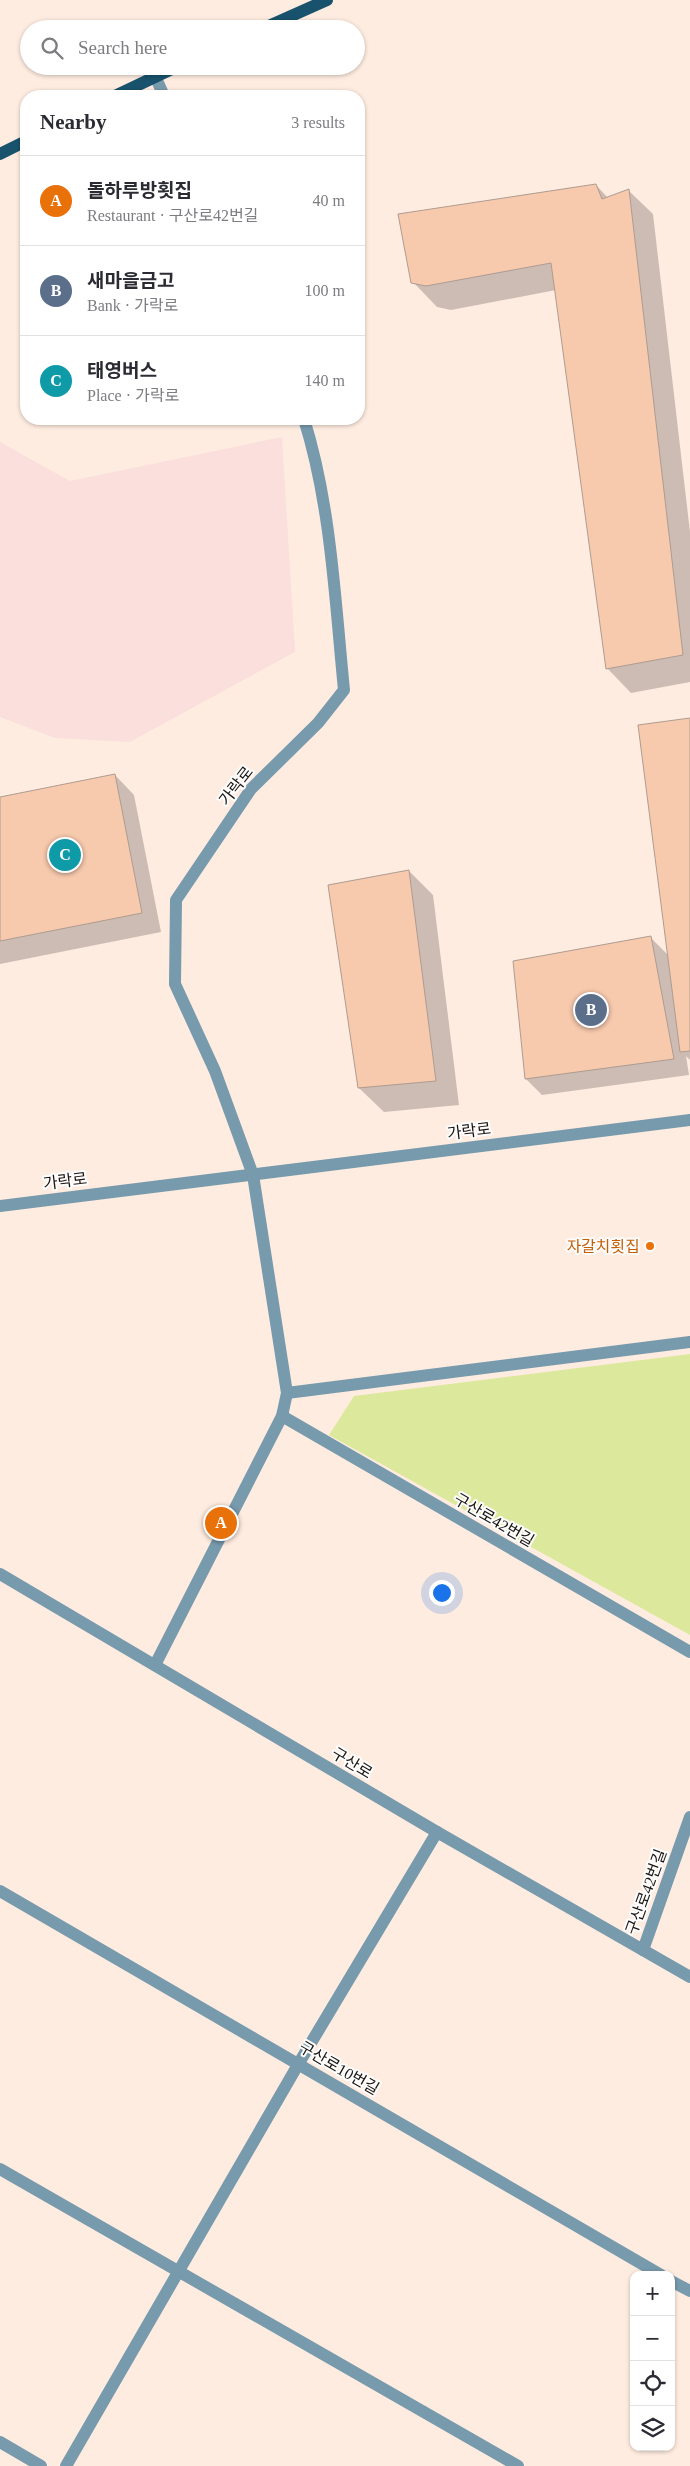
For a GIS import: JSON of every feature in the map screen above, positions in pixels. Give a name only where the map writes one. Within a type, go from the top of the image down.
[{"type":"main road","points":[[282,20],[327,0]]},
{"type":"main road","points":[[127,90],[155,76]]},
{"type":"main road","points":[[0,154],[20,144]]},
{"type":"street","points":[[155,76],[161,90]]},
{"type":"street","name":"가락로","points":[[253,1175],[215,1071],[175,984],[176,900],[251,789],[318,723],[344,690],[331,560],[313,448],[306,425]]},
{"type":"street","name":"가락로","points":[[0,1206],[690,1120]]},
{"type":"street","points":[[155,1665],[282,1416],[287,1394],[253,1175]]},
{"type":"street","points":[[287,1394],[690,1342]]},
{"type":"street","name":"구산로42번길","points":[[282,1416],[690,1652]]},
{"type":"street","name":"구산로","points":[[0,1574],[437,1832],[690,1977]]},
{"type":"street","name":"구산로42번길","points":[[643,1950],[690,1817]]},
{"type":"street","points":[[66,2466],[177,2271],[437,1832]]},
{"type":"street","name":"구산로10번길","points":[[0,1891],[654,2271]]},
{"type":"street","points":[[0,2169],[518,2466]]},
{"type":"street","points":[[675,2283],[690,2292]]},
{"type":"street","points":[[0,2442],[41,2466]]},
{"type":"shaded area","points":[[282,437],[295,652],[130,742],[55,738],[0,717],[0,442],[70,481]]},
{"type":"green space","points":[[690,1354],[690,1635],[329,1435],[354,1396]]},
{"type":"building","points":[[596,184],[602,199],[629,189],[683,655],[606,669],[551,263],[426,286],[411,283],[398,214]]},
{"type":"building","points":[[690,718],[690,1051],[680,1052],[638,725]]},
{"type":"building","points":[[115,774],[142,913],[0,941],[0,797]]},
{"type":"building","points":[[409,870],[436,1081],[358,1088],[328,885]]},
{"type":"building","points":[[651,936],[674,1059],[525,1079],[513,961]]},
{"type":"place","name":"태영버스","points":[[65,855]]},
{"type":"place","name":"새마을금고","points":[[591,1010]]},
{"type":"place","name":"자갈치횟집","points":[[650,1246]]},
{"type":"place","name":"돌하루방횟집","points":[[221,1523]]}]
